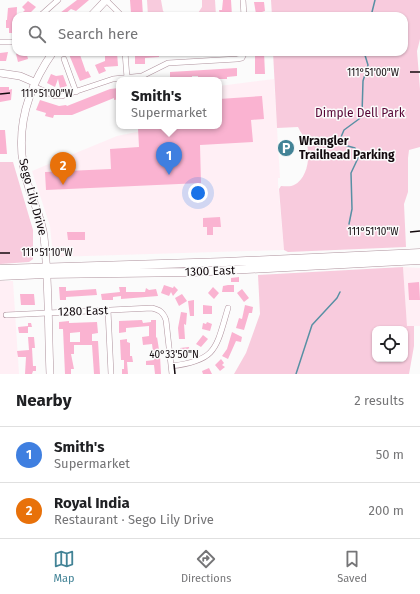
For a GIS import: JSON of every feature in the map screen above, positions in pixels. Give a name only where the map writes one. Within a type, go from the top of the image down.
[{"type":"main road","name":"1300 East","points":[[0,276],[46,270],[127,265],[234,262],[420,253]]},
{"type":"main road","name":"1300 East","points":[[0,269],[99,273],[214,271],[420,260]]},
{"type":"main road","points":[[99,273],[110,269],[124,269],[127,265]]},
{"type":"street","points":[[44,12],[58,0]]},
{"type":"street","points":[[95,12],[106,0],[118,12]]},
{"type":"street","points":[[243,0],[244,12]]},
{"type":"street","points":[[0,42],[12,42]]},
{"type":"street","name":"Sego Lily Drive","points":[[50,56],[33,84],[24,114],[22,155],[28,187],[42,224],[46,270],[50,374]]},
{"type":"street","points":[[125,56],[127,77]]},
{"type":"street","points":[[134,77],[142,76],[168,63],[237,59],[242,56]]},
{"type":"street","points":[[64,59],[76,92]]},
{"type":"street","points":[[0,73],[20,76],[55,96],[68,95],[108,80],[116,79]]},
{"type":"street","name":"1280 East","points":[[6,315],[152,308],[160,310],[166,320],[171,366]]},
{"type":"street","points":[[172,374],[171,366],[197,362],[209,354],[218,341],[228,308]]},
{"type":"street","points":[[108,310],[110,374]]},
{"type":"shaded area","points":[[274,79],[280,178],[278,178],[278,183],[284,250],[53,257],[50,226],[32,171],[117,136],[151,129],[222,129],[222,86]]},
{"type":"shaded area","points":[[403,267],[420,268],[420,326],[407,326]]},
{"type":"shaded area","points":[[0,281],[13,281],[19,374],[0,374]]},
{"type":"green space","points":[[147,0],[161,0],[164,12],[148,12]]},
{"type":"green space","points":[[202,0],[215,0],[216,12],[199,12],[202,7]]},
{"type":"green space","name":"Dimple Dell Park","points":[[271,0],[420,0],[420,39],[417,51],[420,89],[420,147],[409,150],[408,192],[404,204],[406,247],[288,252],[284,250],[279,189],[281,186],[290,186],[299,182],[307,166],[308,153],[306,141],[298,127],[277,128],[273,56],[408,56],[408,12],[272,12]]},
{"type":"green space","points":[[0,162],[13,162],[33,230],[33,259],[29,262],[0,264]]},
{"type":"green space","points":[[403,267],[407,326],[372,326],[372,362],[408,362],[408,326],[414,326],[414,346],[409,374],[234,374],[246,353],[260,314],[258,275]]},
{"type":"building","points":[[77,0],[89,0],[76,11],[71,9],[67,12],[61,12]]},
{"type":"building","points":[[130,0],[142,0],[143,12],[131,12]]},
{"type":"building","points":[[223,0],[231,0],[232,12],[219,12],[219,10],[222,10]]},
{"type":"building","points":[[28,1],[36,7],[31,12],[23,12],[25,10],[22,7]]},
{"type":"building","points":[[254,2],[264,2],[265,11],[256,12]]},
{"type":"building","points":[[17,7],[17,12],[12,12],[12,33],[9,33],[9,28],[6,28],[8,8]]},
{"type":"building","points":[[8,52],[6,61],[0,61],[0,53]]},
{"type":"building","points":[[16,56],[27,56],[28,59],[18,62]]},
{"type":"building","points":[[70,56],[80,56],[86,72],[88,71],[91,77],[80,81]]},
{"type":"building","points":[[105,56],[117,56],[118,66],[104,67],[106,71],[99,74],[95,65],[105,61]]},
{"type":"building","points":[[135,56],[159,56],[145,58],[145,64],[135,64]]},
{"type":"building","points":[[255,56],[264,56],[265,74],[255,74]]},
{"type":"building","points":[[237,68],[237,76],[227,77],[227,79],[222,79],[222,77],[198,76],[170,77],[170,72]]},
{"type":"building","points":[[51,74],[56,76],[63,75],[67,86],[60,88],[58,79],[55,87],[47,83]]},
{"type":"building","points":[[0,87],[9,87],[9,90],[12,89],[11,100],[0,102]]},
{"type":"building","points":[[116,88],[116,100],[114,100],[114,98],[72,115],[54,115],[53,118],[45,116],[46,113],[36,110],[40,100],[59,106],[67,106],[110,89]]},
{"type":"building","points":[[262,96],[264,119],[251,120],[253,142],[200,145],[201,183],[46,190],[45,172],[111,169],[110,149],[139,147],[138,129],[222,129],[222,99]]},
{"type":"building","points":[[0,130],[5,130],[7,154],[0,154]]},
{"type":"building","points":[[220,217],[221,227],[213,227],[213,235],[207,235],[207,227],[203,227],[203,218]]},
{"type":"building","points":[[67,232],[85,232],[85,240],[68,240]]},
{"type":"building","points":[[239,277],[239,282],[231,282],[231,278]]},
{"type":"building","points":[[419,282],[420,300],[409,300],[408,283]]},
{"type":"building","points":[[164,285],[173,288],[174,286],[178,290],[173,296],[171,292],[169,296],[161,293]]},
{"type":"building","points":[[234,285],[234,292],[222,292],[223,286]]},
{"type":"building","points":[[59,287],[66,287],[66,291],[96,289],[97,295],[66,297],[66,300],[60,300]]},
{"type":"building","points":[[119,287],[126,287],[126,292],[145,292],[146,288],[149,290],[156,289],[158,296],[121,299],[121,296],[113,297],[113,300],[102,300],[101,294],[120,292]]},
{"type":"building","points":[[213,287],[219,293],[214,299],[208,293]]},
{"type":"building","points":[[242,289],[249,298],[244,302],[237,293]]},
{"type":"building","points":[[20,294],[34,294],[35,305],[21,305]]},
{"type":"building","points":[[182,294],[187,301],[179,306],[175,298]]},
{"type":"building","points":[[194,300],[194,316],[190,316],[188,301]]},
{"type":"building","points":[[203,305],[212,306],[212,314],[203,314]]},
{"type":"building","points":[[245,305],[253,307],[252,313],[249,313],[244,330],[236,328],[239,318],[242,319]]},
{"type":"building","points":[[181,312],[187,313],[186,325],[184,324],[185,339],[179,339],[178,328]]},
{"type":"building","points":[[142,320],[143,323],[156,320],[156,338],[157,337],[160,356],[161,374],[155,374],[154,365],[146,365],[146,361],[154,360],[152,344],[143,345],[142,337],[149,336],[149,326],[126,328],[126,332],[119,333],[119,321]]},
{"type":"building","points":[[59,322],[97,322],[98,333],[92,334],[92,341],[98,341],[100,374],[94,374],[92,345],[74,345],[74,354],[71,354],[74,369],[71,369],[71,374],[65,374],[63,329],[59,329]],"holes":[[[80,332],[80,342],[70,342],[70,333]]]},
{"type":"building","points":[[207,322],[212,324],[210,331],[202,329],[203,323],[206,324]]},
{"type":"building","points":[[28,323],[31,323],[32,327],[28,327],[28,333],[19,333],[18,327],[28,326]]},
{"type":"building","points":[[232,332],[242,337],[241,342],[236,341],[228,359],[222,356],[227,349]]},
{"type":"building","points":[[203,335],[208,339],[201,347],[196,344]]},
{"type":"building","points":[[28,337],[34,337],[35,348],[32,348],[33,366],[36,366],[36,371],[33,371],[32,374],[25,374],[26,357],[18,357],[17,351],[29,350]]},
{"type":"building","points":[[127,339],[127,342],[130,343],[130,356],[132,356],[133,362],[127,362],[128,374],[122,374],[122,369],[124,369],[124,360],[121,360],[120,340]]},
{"type":"building","points":[[189,347],[190,354],[181,355],[180,348]]},
{"type":"building","points":[[221,359],[224,363],[222,365],[225,367],[220,371],[215,365]]},
{"type":"building","points":[[209,368],[212,374],[203,374],[202,371]]},
{"type":"waterway","points":[[372,12],[375,0]]},
{"type":"waterway","points":[[349,224],[352,209],[351,173],[359,156],[355,148],[344,145],[341,137],[344,130],[359,119],[362,114],[363,81],[368,65],[365,56]]},
{"type":"waterway","points":[[296,374],[312,325],[337,298],[340,292]]},
{"type":"place","name":"Wrangler Trailhead Parking","points":[[286,148]]},
{"type":"place","name":"Smith's","points":[[169,175]]},
{"type":"place","name":"Royal India","points":[[63,185]]}]
